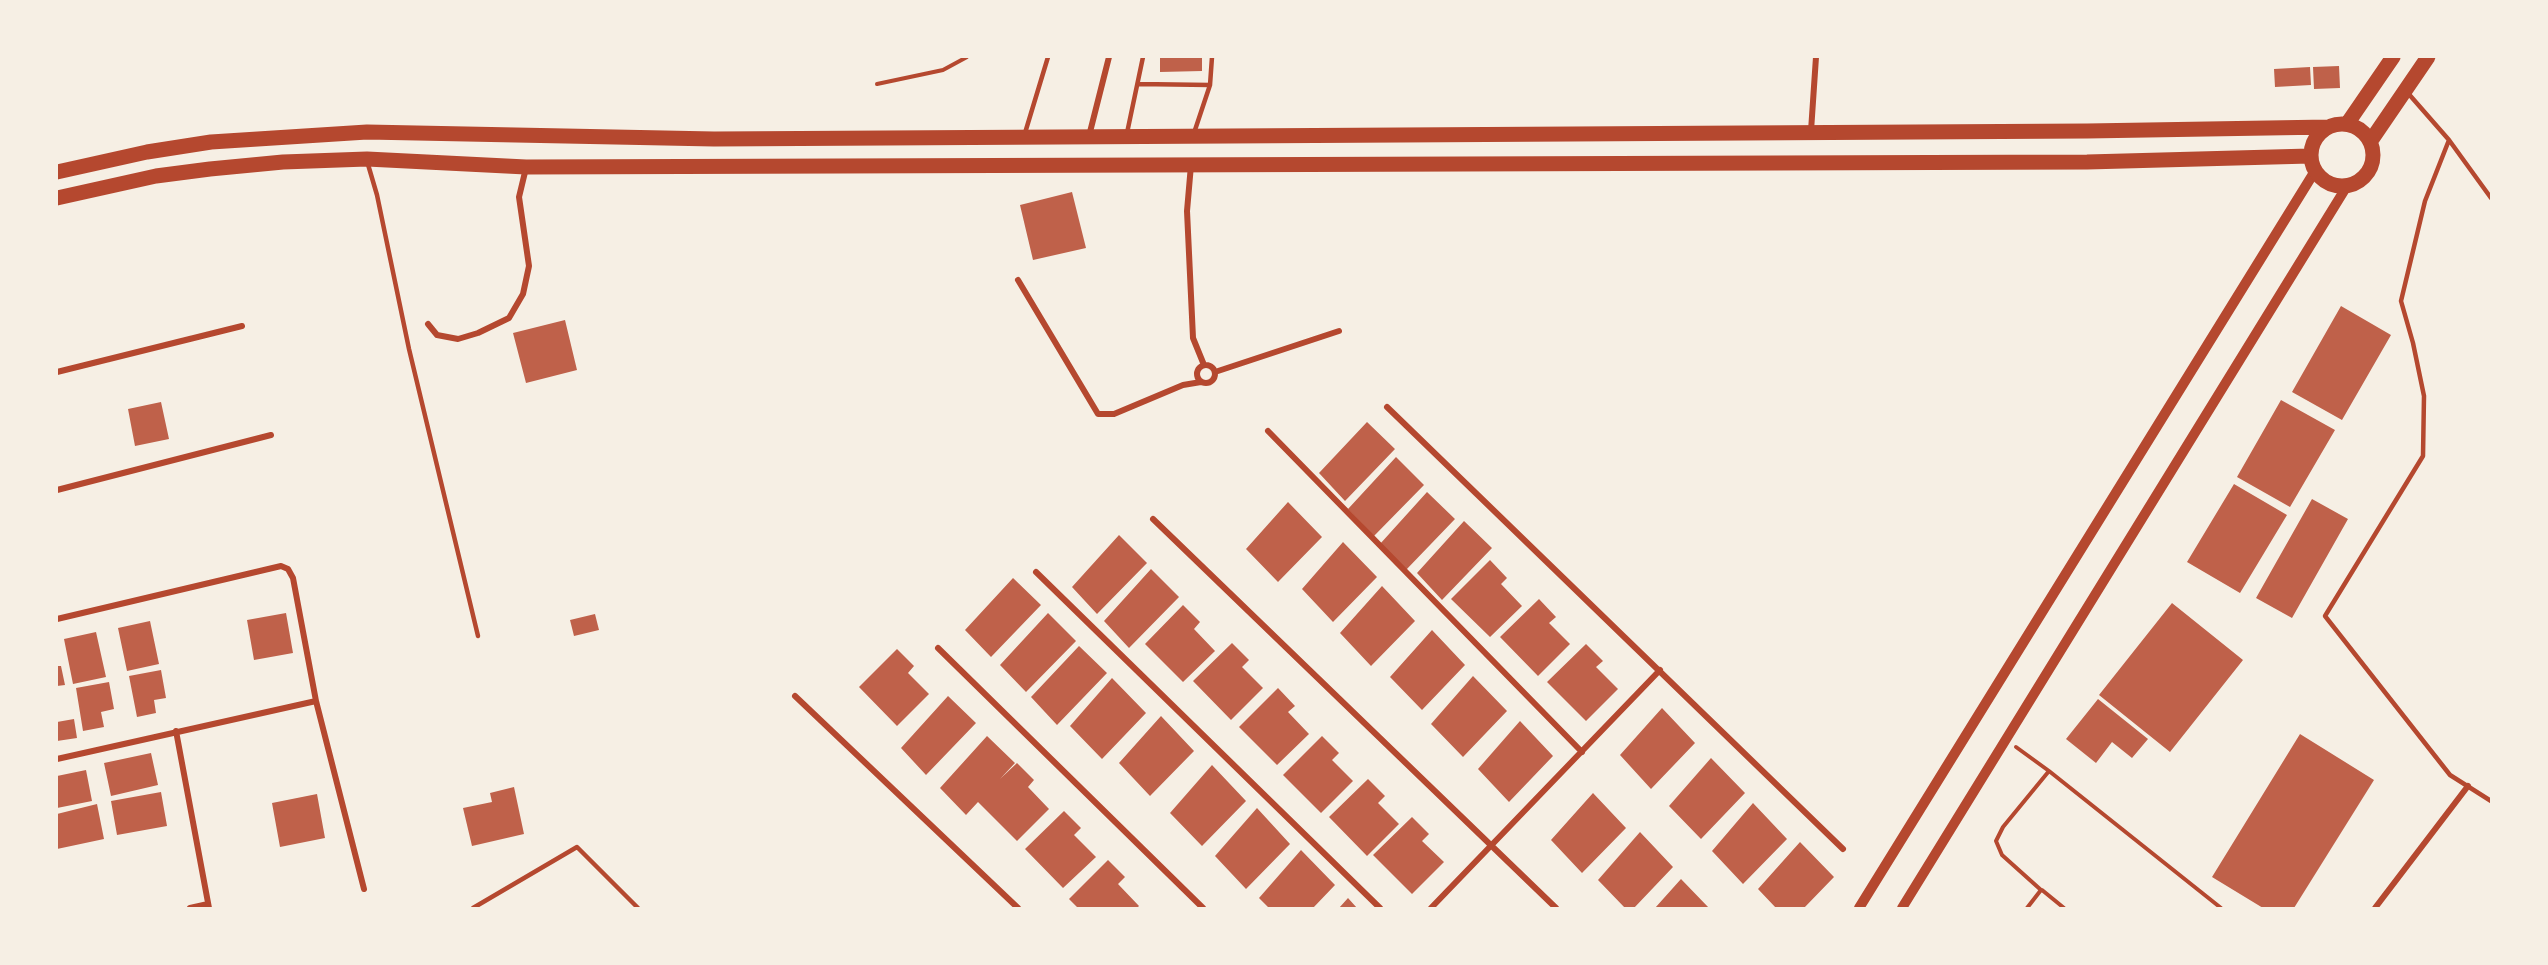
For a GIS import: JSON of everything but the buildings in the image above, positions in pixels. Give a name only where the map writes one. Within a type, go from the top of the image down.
[{"type":"main road","points":[[2347,124],[2393,57]]},
{"type":"main road","points":[[2370,142],[2428,57]]},
{"type":"main road","points":[[57,172],[147,152],[211,142],[367,132],[714,139],[1023,139],[1127,136],[2328,128],[2347,124],[2360,129],[2370,142],[2373,156],[2366,176],[2357,183],[2336,186],[2326,182],[2313,163],[2316,137],[2328,128]]},
{"type":"main road","points":[[57,198],[156,176],[210,168],[282,162],[367,159],[526,167],[2313,163]]},
{"type":"street","points":[[1089,137],[1109,57]]},
{"type":"street","points":[[1811,133],[1816,57]]},
{"type":"street","points":[[1859,908],[2313,163]]},
{"type":"street","points":[[1191,165],[1187,211],[1193,338],[1204,365]]},
{"type":"street","points":[[428,324],[437,336],[458,339],[478,333],[508,318],[523,294],[529,266],[519,197],[526,167]]},
{"type":"street","points":[[1902,908],[2347,186]]},
{"type":"street","points":[[1018,280],[1098,414],[1114,414],[1183,386],[1211,381],[1215,372],[1339,331]]},
{"type":"street","points":[[57,372],[242,326]]},
{"type":"street","points":[[1204,365],[1211,366],[1215,372]]},
{"type":"street","points":[[1201,382],[1197,372],[1204,365]]},
{"type":"street","points":[[1387,407],[1843,849]]},
{"type":"street","points":[[1268,431],[1582,752]]},
{"type":"street","points":[[57,490],[271,435]]},
{"type":"street","points":[[1153,519],[1556,908]]},
{"type":"street","points":[[57,619],[281,566],[288,569],[293,578],[316,701],[364,889]]},
{"type":"street","points":[[1036,572],[1380,908]]},
{"type":"street","points":[[938,648],[1203,908]]},
{"type":"street","points":[[1431,908],[1660,670]]},
{"type":"street","points":[[795,696],[1017,908]]},
{"type":"street","points":[[57,759],[316,701]]},
{"type":"street","points":[[176,731],[208,906],[190,908]]},
{"type":"street","points":[[2375,908],[2468,786]]},
{"type":"lane","points":[[1023,139],[1048,57]]},
{"type":"lane","points":[[1127,136],[1143,57]]},
{"type":"lane","points":[[1193,137],[1210,85],[1212,57]]},
{"type":"lane","points":[[1138,84],[1210,85]]},
{"type":"lane","points":[[2406,91],[2449,140],[2491,198]]},
{"type":"lane","points":[[2449,140],[2425,201],[2401,301],[2414,343],[2424,396],[2423,456],[2325,616],[2450,775],[2491,801]]},
{"type":"lane","points":[[367,159],[377,195],[409,349],[478,636]]},
{"type":"lane","points":[[473,908],[578,847],[638,908]]},
{"type":"path","points":[[877,84],[943,70],[968,57]]},
{"type":"path","points":[[2006,739],[2221,908]]},
{"type":"path","points":[[2049,771],[2003,826],[1996,841],[2002,855],[2064,908]]},
{"type":"path","points":[[2027,908],[2042,890]]}]
